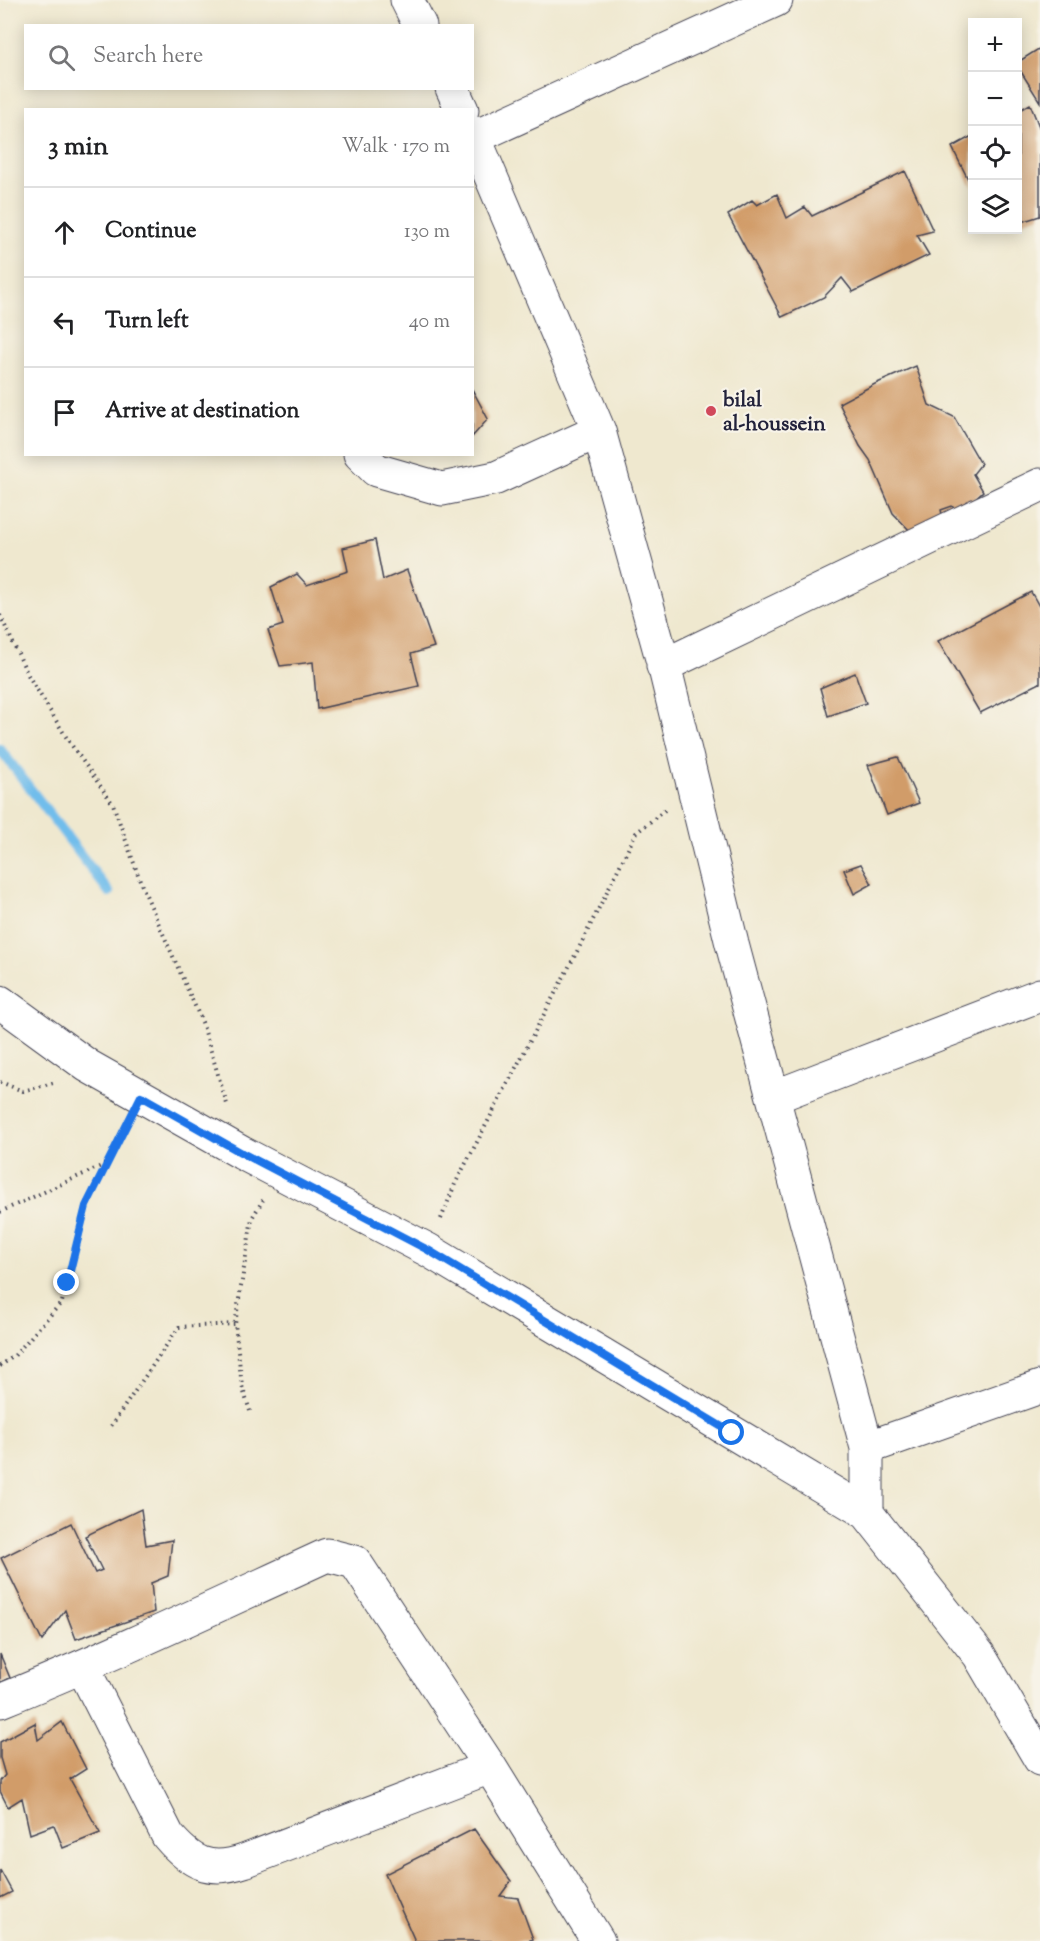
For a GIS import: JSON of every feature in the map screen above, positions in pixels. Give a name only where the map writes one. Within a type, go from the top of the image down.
[{"type":"street","points":[[407,0],[419,24]]},
{"type":"street","points":[[474,124],[776,0]]},
{"type":"street","points":[[453,90],[461,108]]},
{"type":"street","points":[[474,135],[599,431],[663,666],[732,944],[867,1448],[867,1514]]},
{"type":"street","points":[[362,456],[376,470],[442,489],[496,478],[599,431]]},
{"type":"street","points":[[663,666],[1040,485]]},
{"type":"street","points":[[774,1097],[1040,995]]},
{"type":"street","points":[[0,1002],[88,1066],[242,1153],[428,1250],[867,1514],[979,1655],[1040,1759]]},
{"type":"street","points":[[867,1448],[1040,1387]]},
{"type":"street","points":[[0,1701],[83,1668],[327,1555],[355,1562],[490,1767],[598,1941]]},
{"type":"street","points":[[83,1668],[168,1836],[181,1852],[198,1863],[213,1867],[229,1866],[244,1861],[490,1767]]},
{"type":"path","points":[[0,615],[28,675],[113,804],[142,886],[202,1022],[242,1153]]},
{"type":"path","points":[[428,1250],[455,1184],[582,942],[636,833],[694,788]]},
{"type":"path","points":[[0,1366],[14,1356],[62,1302],[86,1206],[141,1096]]},
{"type":"path","points":[[0,1212],[108,1163]]},
{"type":"path","points":[[250,1412],[242,1386],[235,1324],[252,1218],[282,1172]]},
{"type":"path","points":[[111,1426],[179,1327],[235,1324]]},
{"type":"building","points":[[1040,48],[1040,102],[1022,73],[1022,59]]},
{"type":"building","points":[[1030,104],[1040,129],[1040,216],[1022,222],[1022,126],[1022,109]]},
{"type":"building","points":[[968,138],[968,179],[952,147]]},
{"type":"building","points":[[905,171],[933,231],[917,235],[929,255],[853,292],[842,278],[824,297],[782,317],[728,215],[752,200],[757,205],[777,194],[787,218],[805,207],[812,216]]},
{"type":"building","points":[[916,366],[929,405],[954,417],[981,464],[973,474],[983,491],[959,513],[952,506],[941,510],[944,522],[913,534],[893,513],[870,460],[860,446],[839,403]]},
{"type":"building","points":[[474,393],[488,419],[474,435]]},
{"type":"building","points":[[375,540],[383,580],[407,570],[434,647],[411,654],[419,686],[317,709],[313,662],[280,666],[268,630],[283,625],[271,587],[297,574],[307,585],[348,571],[343,548]]},
{"type":"building","points":[[1031,592],[1040,608],[1040,683],[980,713],[938,641]]},
{"type":"building","points":[[855,673],[866,703],[828,716],[820,688]]},
{"type":"building","points":[[898,757],[919,803],[887,815],[868,765]]},
{"type":"building","points":[[861,864],[872,884],[854,894],[844,870]]},
{"type":"building","points":[[141,1509],[146,1545],[172,1540],[168,1576],[151,1583],[154,1612],[76,1639],[65,1610],[42,1641],[1,1558],[71,1523],[95,1573],[102,1570],[85,1536]]},
{"type":"building","points":[[0,1654],[10,1678],[0,1683]]},
{"type":"building","points":[[62,1722],[86,1769],[70,1779],[100,1833],[63,1848],[54,1825],[30,1834],[22,1798],[8,1807],[0,1791],[0,1781],[5,1775],[0,1758],[0,1742],[35,1723],[38,1740]]},
{"type":"building","points":[[474,1829],[511,1881],[500,1896],[518,1898],[533,1939],[528,1941],[415,1941],[385,1874]]},
{"type":"building","points":[[0,1870],[12,1892],[0,1898]]},
{"type":"waterway","points":[[0,749],[109,892]]},
{"type":"place","name":"bilal al-houssein","points":[[711,411]]},
{"type":"route","points":[[67,1283],[86,1206],[141,1096],[242,1153],[428,1250],[732,1433]]}]
